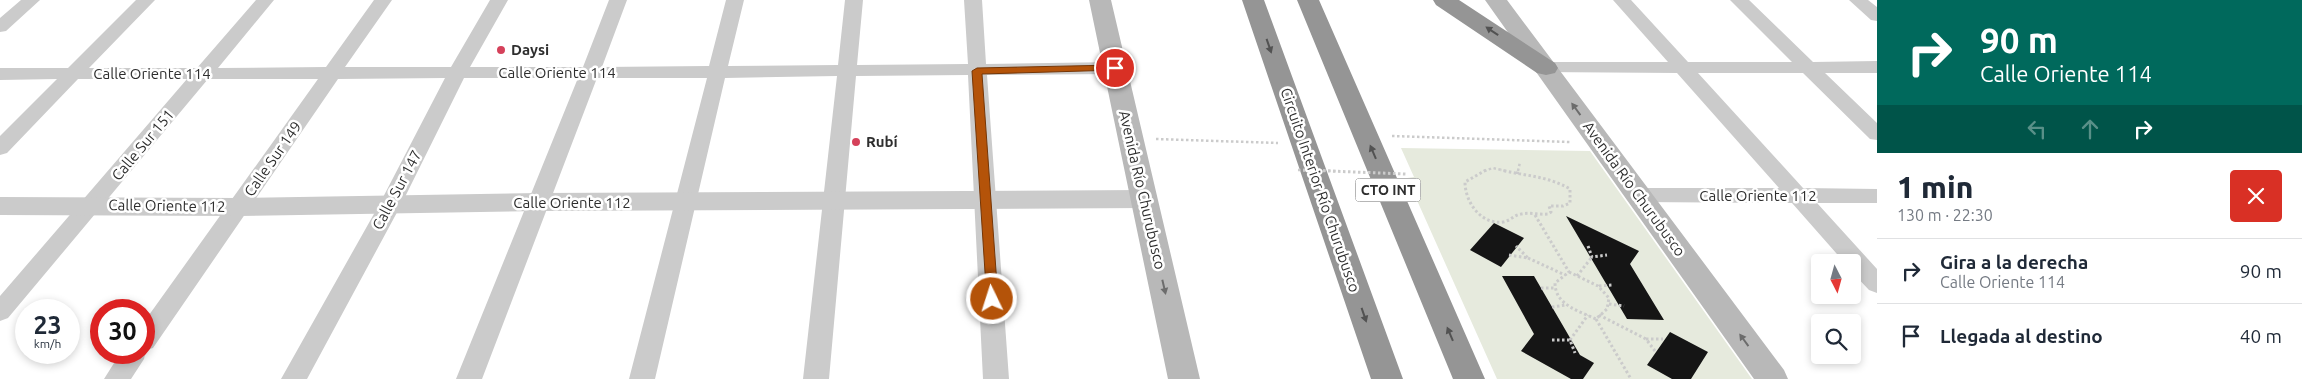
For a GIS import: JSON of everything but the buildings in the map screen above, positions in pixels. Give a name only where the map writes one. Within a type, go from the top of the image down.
[{"type":"highway","name":"Circuito Interior Río Churubusco","points":[[1253,0],[1387,379]]},
{"type":"highway","name":"CTO INT","points":[[1308,0],[1469,379]]},
{"type":"highway","points":[[1444,0],[1546,68]]},
{"type":"main road","name":"Avenida Río Churubusco","points":[[1100,0],[1184,379]]},
{"type":"main road","name":"Avenida Río Churubusco","points":[[1496,0],[1772,379]]},
{"type":"street","points":[[0,27],[31,0]]},
{"type":"street","points":[[0,148],[146,0]]},
{"type":"street","name":"Calle Sur 151","points":[[0,312],[266,0]]},
{"type":"street","name":"Calle Sur 149","points":[[155,326],[240,207],[383,0]]},
{"type":"street","name":"Calle Sur 147","points":[[294,379],[390,205],[457,74],[499,0]]},
{"type":"street","points":[[469,379],[618,0]]},
{"type":"street","points":[[642,379],[735,0]]},
{"type":"street","points":[[816,379],[832,201],[854,0]]},
{"type":"street","points":[[973,0],[996,379]]},
{"type":"street","points":[[1622,0],[1877,284]]},
{"type":"street","points":[[1739,0],[1877,134]]},
{"type":"street","points":[[1858,0],[1877,16]]},
{"type":"street","points":[[1546,68],[1877,67]]},
{"type":"street","name":"Calle Oriente 114","points":[[0,74],[457,74],[977,71],[1115,68]]},
{"type":"street","name":"Calle Oriente 112","points":[[1638,195],[1877,196]]},
{"type":"street","name":"Calle Oriente 112","points":[[0,206],[240,207],[540,202],[1144,199]]},
{"type":"street","points":[[116,379],[127,364]]},
{"type":"path","points":[[1389,136],[1601,143]]},
{"type":"path","points":[[1131,138],[1280,143]]},
{"type":"path","points":[[1295,161],[1298,170],[1406,174]]},
{"type":"path","points":[[1517,174],[1520,162]]},
{"type":"path","points":[[1493,168],[1517,174],[1545,177],[1570,189],[1571,200],[1568,205],[1549,206],[1551,212],[1548,214],[1520,214],[1508,221],[1495,222],[1487,220],[1472,208],[1465,182],[1474,179],[1487,169],[1493,168]]},
{"type":"path","points":[[1535,215],[1567,274]]},
{"type":"path","points":[[1516,246],[1528,258]]},
{"type":"path","points":[[1588,246],[1592,257]]},
{"type":"path","points":[[1509,255],[1528,258],[1598,286],[1609,298],[1609,304],[1607,310],[1596,319]]},
{"type":"path","points":[[1577,276],[1592,257],[1607,256]]},
{"type":"path","points":[[1554,288],[1559,279],[1567,274]]},
{"type":"path","points":[[1598,286],[1612,285]]},
{"type":"path","points":[[1541,288],[1554,288]]},
{"type":"path","points":[[1554,288],[1561,300],[1566,304],[1596,319],[1631,379]]},
{"type":"path","points":[[1552,306],[1566,304]]},
{"type":"path","points":[[1609,304],[1624,306]]},
{"type":"path","points":[[1570,340],[1588,315]]},
{"type":"path","points":[[1599,315],[1646,339],[1655,351]]},
{"type":"path","points":[[1646,339],[1664,339]]},
{"type":"path","points":[[1552,340],[1570,340]]},
{"type":"path","points":[[1570,340],[1575,353]]},
{"type":"shaded area","points":[[1401,148],[1590,151],[1752,379],[1497,379],[1407,178],[1414,177]]},
{"type":"place","name":"Daysi","points":[[501,50]]},
{"type":"place","name":"Rubí","points":[[856,142]]},
{"type":"route","points":[[992,299],[977,71],[1115,68]]}]
